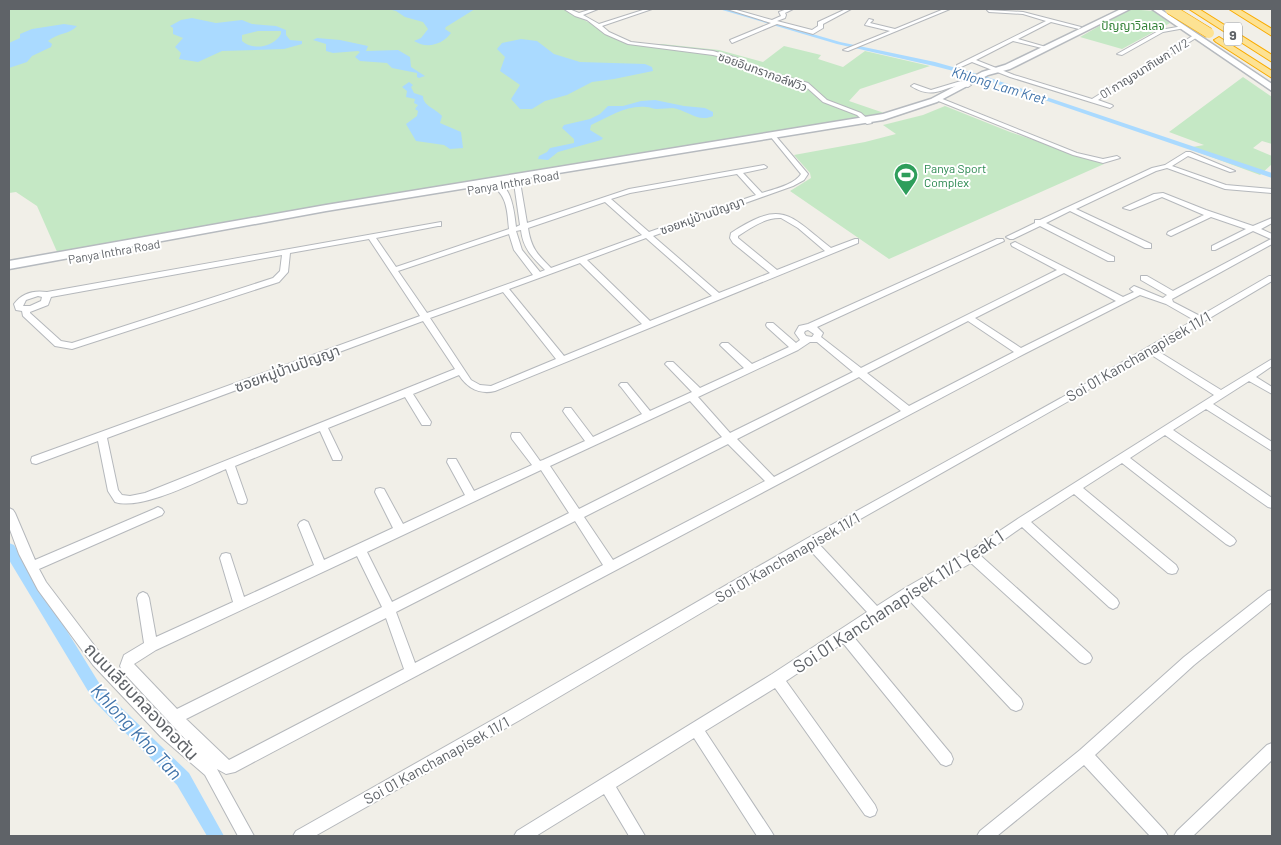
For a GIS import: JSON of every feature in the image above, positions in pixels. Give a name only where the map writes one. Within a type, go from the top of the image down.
[{"type":"highway","points":[[1170,9],[1272,75]]},
{"type":"highway","name":"9","points":[[1193,9],[1272,59]]},
{"type":"highway","points":[[1240,10],[1272,27]]},
{"type":"highway","points":[[1240,10],[1272,33]]},
{"type":"highway","name":"9","points":[[1230,19],[1272,45]]},
{"type":"main road","name":"Panya Inthra Road","points":[[1059,41],[1064,36],[1115,9]]},
{"type":"main road","name":"Panya Inthra Road","points":[[9,266],[235,229],[516,179],[899,117],[941,100],[985,76],[1059,41],[1070,38],[1126,9]]},
{"type":"main road","points":[[1158,9],[1272,88]]},
{"type":"main road","points":[[1178,23],[1172,12],[1179,9]]},
{"type":"main road","name":"Panya Inthra Road","points":[[941,100],[985,76]]},
{"type":"main road","name":"Panya Inthra Road","points":[[9,270],[34,263]]},
{"type":"street","name":"ซอยอินทรากอล์ฟวิว","points":[[566,9],[589,19],[630,43],[705,51],[735,58],[753,69],[806,84],[825,101],[860,114],[868,122]]},
{"type":"street","points":[[578,14],[596,9]]},
{"type":"street","points":[[598,26],[650,9]]},
{"type":"street","points":[[729,9],[773,24],[813,32],[821,27],[820,23],[849,9]]},
{"type":"street","points":[[732,41],[773,24],[783,17],[782,13],[791,9]]},
{"type":"street","points":[[850,48],[948,9]]},
{"type":"street","points":[[989,11],[1024,13],[1079,28]]},
{"type":"street","points":[[871,20],[867,24],[895,30]]},
{"type":"street","points":[[959,66],[1051,20]]},
{"type":"street","points":[[1120,54],[1178,23]]},
{"type":"street","name":"01 กาญจนาภิเษก 11/2","points":[[1093,101],[1196,36]]},
{"type":"street","points":[[1013,40],[1044,48]]},
{"type":"street","points":[[972,60],[985,76]]},
{"type":"street","points":[[914,86],[931,92],[985,76],[1110,106]]},
{"type":"street","points":[[941,100],[1075,154],[1103,161],[1117,158]]},
{"type":"street","name":"ซอยหมู่บ้านปัญญา","points":[[36,460],[647,235],[791,185],[805,174],[774,137]]},
{"type":"street","points":[[1012,240],[1038,222],[1154,169],[1167,166],[1188,153],[1232,171],[1220,179]]},
{"type":"street","points":[[1167,166],[1220,179],[1233,189],[1271,189]]},
{"type":"street","points":[[394,270],[645,187],[764,167]]},
{"type":"street","points":[[738,171],[760,195]]},
{"type":"street","points":[[516,179],[524,235],[531,252],[550,271]]},
{"type":"street","points":[[495,183],[511,206],[513,231],[518,250],[538,276]]},
{"type":"street","points":[[1127,208],[1163,195],[1210,215],[1254,229],[1272,237]]},
{"type":"street","points":[[606,199],[718,297]]},
{"type":"street","points":[[1069,208],[1148,246]]},
{"type":"street","points":[[1171,234],[1210,215]]},
{"type":"street","points":[[776,273],[736,241],[734,234],[773,216],[783,216],[830,251]]},
{"type":"street","points":[[1215,248],[1272,220]]},
{"type":"street","points":[[1038,222],[1111,259]]},
{"type":"street","points":[[48,295],[47,300],[41,305],[26,310],[17,306],[23,298],[37,293],[48,295],[438,224]]},
{"type":"street","points":[[371,236],[468,382],[475,387],[492,389],[855,241]]},
{"type":"street","points":[[1121,300],[1063,270],[1012,240],[1000,237],[1000,241],[810,327],[819,333],[795,348],[151,646],[130,659],[128,666],[135,676],[192,736],[226,767],[230,767],[773,483],[908,411],[1121,300],[1135,292],[1153,298],[1171,298],[1272,241]]},
{"type":"street","points":[[26,310],[26,314],[58,344],[72,346],[276,280],[284,272],[286,252]]},
{"type":"street","points":[[582,260],[648,326]]},
{"type":"street","points":[[176,717],[1063,270]]},
{"type":"street","points":[[1144,278],[1200,320]]},
{"type":"street","name":"Soi 01 Kanchanapisek 11/1","points":[[301,836],[515,715],[810,542],[1150,350],[1272,278]]},
{"type":"street","points":[[504,288],[562,360]]},
{"type":"street","points":[[968,317],[1021,352]]},
{"type":"street","points":[[770,325],[795,348]]},
{"type":"street","points":[[812,339],[908,411]]},
{"type":"street","points":[[725,346],[750,368]]},
{"type":"street","points":[[1150,350],[1220,394]]},
{"type":"street","name":"Soi 01 Kanchanapisek 11/1 Yeak 1","points":[[522,836],[777,679],[909,592],[972,556],[1023,521],[1272,362]]},
{"type":"street","points":[[670,364],[728,438],[773,483]]},
{"type":"street","points":[[102,436],[113,491],[119,499],[130,500],[146,497],[460,371]]},
{"type":"street","points":[[1250,377],[1272,391]]},
{"type":"street","points":[[624,386],[648,415]]},
{"type":"street","points":[[407,392],[426,422]]},
{"type":"street","points":[[1206,404],[1272,446]]},
{"type":"street","points":[[568,411],[591,442]]},
{"type":"street","points":[[322,426],[336,457]]},
{"type":"street","points":[[1165,430],[1272,504]]},
{"type":"street","points":[[516,436],[577,514],[611,567]]},
{"type":"street","points":[[1122,458],[1230,541]]},
{"type":"street","points":[[452,462],[472,497]]},
{"type":"street","points":[[229,463],[242,500]]},
{"type":"street","points":[[1075,488],[1172,569]]},
{"type":"street","points":[[380,492],[400,530]]},
{"type":"street","points":[[32,567],[158,512]]},
{"type":"street","name":"ถนนเลียบคลองคอตัน","points":[[9,514],[42,586],[98,661],[166,732],[210,770],[246,836]]},
{"type":"street","points":[[1023,521],[1113,603]]},
{"type":"street","points":[[304,524],[321,567]]},
{"type":"street","points":[[810,542],[876,613]]},
{"type":"street","points":[[360,550],[389,609],[412,672]]},
{"type":"street","points":[[972,556],[1085,658]]},
{"type":"street","points":[[226,558],[240,605]]},
{"type":"street","points":[[909,592],[1016,704]]},
{"type":"street","points":[[985,836],[1085,755],[1189,661],[1272,595]]},
{"type":"street","points":[[144,598],[151,646]]},
{"type":"street","points":[[844,635],[946,758]]},
{"type":"street","points":[[777,679],[870,810]]},
{"type":"street","points":[[696,729],[766,836]]},
{"type":"street","points":[[1182,836],[1272,750]]},
{"type":"street","points":[[1085,755],[1160,836]]},
{"type":"street","points":[[606,784],[637,836]]},
{"type":"green space","points":[[9,9],[563,9],[630,44],[662,44],[719,50],[763,62],[784,46],[821,55],[818,59],[843,67],[865,51],[930,66],[860,89],[849,101],[887,114],[58,254],[37,206],[16,192],[9,193]]},
{"type":"green space","name":"ปัญญาวิลเลจ","points":[[1129,9],[1153,11],[1170,23],[1122,49],[1080,37]]},
{"type":"green space","points":[[1243,77],[1272,97],[1272,144],[1262,141],[1253,148],[1272,156],[1272,164],[1260,175],[1187,148],[1204,145],[1169,132]]},
{"type":"green space","name":"Panya Sport Complex","points":[[945,106],[1010,132],[1104,164],[889,259],[790,191],[811,178],[810,173],[794,155],[865,142],[896,134],[883,125],[923,115]]},
{"type":"water","points":[[388,9],[475,9],[446,27],[445,29],[451,33],[439,43],[424,45],[414,41],[421,38],[428,29],[423,22],[405,17],[396,11]]},
{"type":"water","points":[[192,18],[216,23],[242,20],[252,24],[276,26],[286,30],[286,35],[290,40],[302,41],[302,44],[284,49],[222,51],[198,62],[179,59],[181,53],[175,47],[183,38],[173,34],[173,28],[170,26],[181,20]],"holes":[[[258,31],[281,31],[281,34],[274,42],[263,46],[252,46],[242,41],[242,35]]]},
{"type":"water","points":[[64,24],[77,26],[71,31],[52,38],[48,41],[52,44],[51,47],[32,56],[27,62],[9,68],[9,43],[20,38],[20,34],[32,29]]},
{"type":"water","points":[[317,38],[340,40],[368,46],[366,51],[398,50],[410,57],[411,67],[425,76],[419,78],[417,73],[392,68],[387,63],[360,61],[355,57],[360,52],[358,51],[333,53],[326,51],[326,44],[313,40]]},
{"type":"water","points":[[521,39],[537,41],[554,54],[580,62],[645,64],[652,67],[653,71],[592,82],[567,95],[545,101],[532,109],[520,109],[511,99],[520,85],[500,71],[505,57],[497,49],[502,43]]},
{"type":"water","points":[[409,82],[413,85],[411,87],[414,93],[423,96],[427,105],[442,116],[440,123],[461,132],[463,148],[450,149],[444,145],[416,141],[406,124],[417,116],[418,111],[415,109],[418,105],[414,103],[415,99],[406,97],[407,91],[402,87]]},
{"type":"water","points":[[655,100],[705,108],[713,112],[713,116],[708,118],[697,117],[673,108],[631,108],[591,125],[590,130],[603,138],[601,140],[558,152],[548,160],[538,159],[539,156],[550,148],[574,143],[574,139],[562,128],[564,125],[590,119],[600,114],[608,106],[623,106],[641,101]]},
{"type":"waterway","name":"Khlong Lam Kret","points":[[722,9],[839,43],[935,64],[979,76],[1272,176]]},
{"type":"waterway","name":"Khlong Kho Tan","points":[[9,549],[99,696],[183,779],[216,836]]},
{"type":"place","name":"Panya Sport Complex","points":[[906,196]]}]
